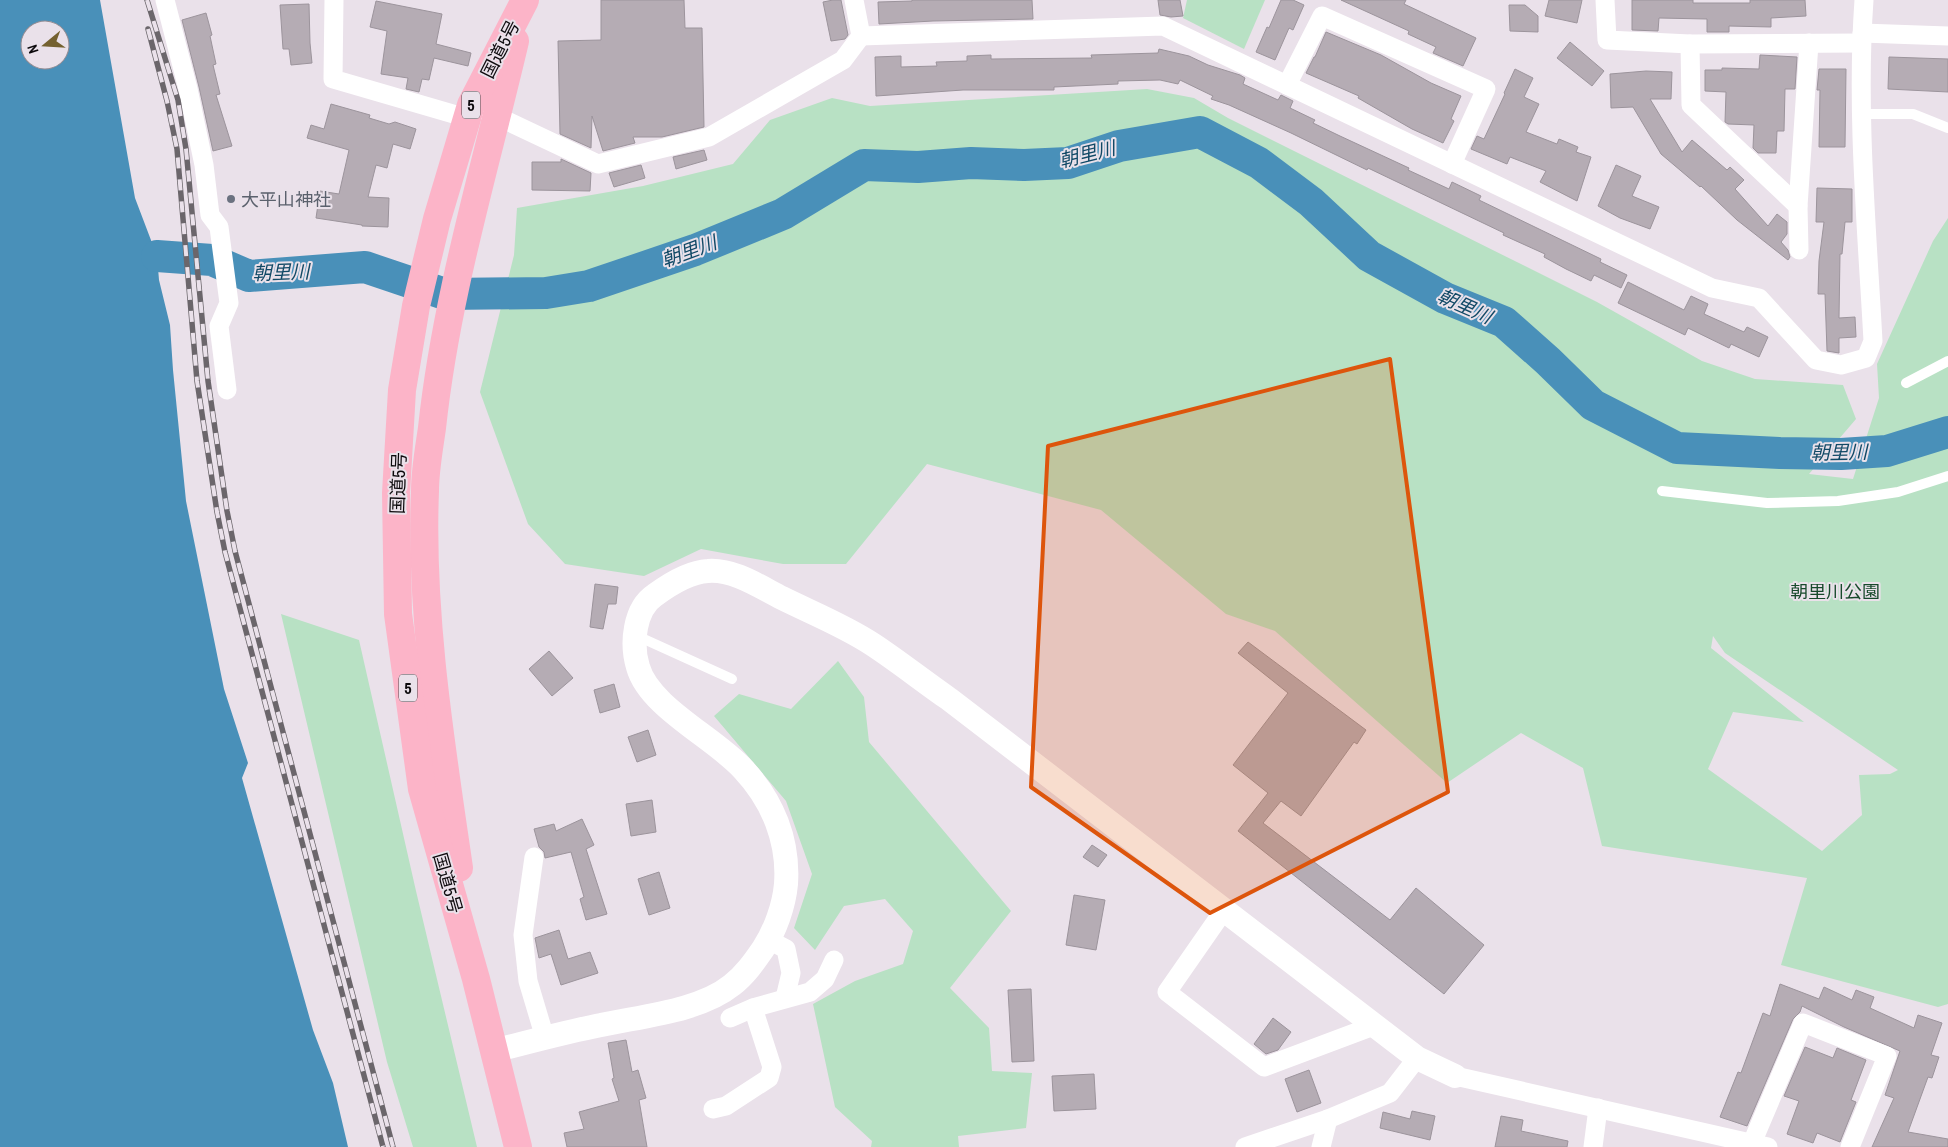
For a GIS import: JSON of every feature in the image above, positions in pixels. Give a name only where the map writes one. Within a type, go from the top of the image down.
[{"type":"highway","name":"国道5号","points":[[518,1147],[476,979],[422,789],[398,614],[396,493],[402,390],[416,306],[438,219],[469,111],[525,0]]},
{"type":"highway","name":"国道5号","points":[[476,979],[447,784],[426,612],[425,490],[436,394],[449,312],[525,0]]},
{"type":"highway","points":[[396,493],[425,490]]},
{"type":"street","points":[[165,0],[188,89],[204,165],[210,215],[219,228],[229,303],[219,326],[228,390]]},
{"type":"street","points":[[334,0],[333,80],[498,117],[598,164],[709,137],[843,60],[861,36],[854,0]]},
{"type":"street","points":[[1605,0],[1607,40],[1690,44],[1809,44],[1861,38],[1948,36]]},
{"type":"street","points":[[861,36],[1163,26],[1712,288],[1760,298],[1816,360],[1841,365],[1866,358],[1873,342],[1862,114],[1861,38],[1864,0]]},
{"type":"street","points":[[1287,85],[1322,16],[1486,90],[1452,164]]},
{"type":"street","points":[[1690,44],[1691,106],[1798,206]]},
{"type":"street","points":[[1799,250],[1798,206],[1809,44]]},
{"type":"street","points":[[493,1051],[687,1006],[713,997],[732,986],[752,966],[768,940],[777,920],[785,892],[788,864],[783,839],[776,819],[758,787],[742,768],[659,700],[646,685],[638,668],[634,635],[641,614],[650,598],[674,582],[707,571],[727,573],[754,584],[870,642],[949,699],[1417,1058],[1455,1076],[1760,1145],[1803,1023],[1887,1056],[1850,1147]]},
{"type":"street","points":[[534,858],[522,935],[528,981],[545,1038]]},
{"type":"street","points":[[1224,910],[1167,992],[1264,1067],[1376,1025]]},
{"type":"street","points":[[768,940],[786,949],[791,974],[785,998]]},
{"type":"street","points":[[730,1018],[753,1008],[810,992],[825,979],[834,960]]},
{"type":"street","points":[[713,1109],[726,1106],[769,1078],[772,1067],[753,1008]]},
{"type":"street","points":[[1245,1147],[1328,1118],[1390,1093],[1417,1058]]},
{"type":"street","points":[[1593,1147],[1598,1108]]},
{"type":"street","points":[[1321,1147],[1328,1118]]},
{"type":"lane","points":[[1862,114],[1913,114],[1948,128]]},
{"type":"lane","points":[[1906,383],[1948,361]]},
{"type":"lane","points":[[1662,491],[1767,503],[1838,501],[1898,492],[1948,476]]},
{"type":"lane","points":[[634,635],[732,679]]},
{"type":"highlighted area","points":[[1390,359],[1448,792],[1210,913],[1031,787],[1048,446]]},
{"type":"green space","points":[[1187,0],[1265,0],[1244,49],[1183,18]]},
{"type":"green space","name":"朝里川公園","points":[[1147,89],[1194,98],[1228,118],[1597,302],[1702,361],[1755,379],[1843,385],[1856,419],[1809,474],[1853,479],[1879,398],[1877,364],[1933,241],[1948,218],[1948,1004],[1938,1007],[1781,965],[1807,878],[1602,846],[1583,768],[1521,733],[1447,783],[1275,631],[1226,614],[1101,510],[927,464],[846,564],[783,564],[701,549],[644,576],[565,564],[528,524],[480,392],[514,255],[517,208],[643,186],[733,164],[770,120],[832,98],[870,106]],"holes":[[[1713,636],[1725,653],[1898,770],[1890,774],[1859,775],[1862,815],[1822,851],[1708,769],[1733,712],[1804,722],[1711,648]]]},
{"type":"green space","points":[[281,614],[359,640],[477,1147],[413,1147],[387,1062]]},
{"type":"green space","points":[[838,661],[864,697],[869,742],[1011,911],[950,988],[989,1028],[992,1071],[1032,1073],[1026,1128],[958,1136],[959,1147],[871,1147],[872,1141],[835,1107],[813,1004],[855,981],[903,964],[913,931],[885,899],[844,906],[815,950],[794,928],[812,874],[786,801],[714,716],[739,694],[791,709]]},
{"type":"water","points":[[0,0],[100,0],[135,198],[157,256],[159,280],[170,325],[186,501],[224,689],[248,763],[242,778],[313,1030],[333,1083],[348,1147],[0,1147]]},
{"type":"building","points":[[601,0],[684,0],[685,28],[702,28],[704,127],[662,137],[633,137],[635,143],[603,151],[592,116],[591,148],[560,134],[558,41],[601,40]]},
{"type":"building","points":[[841,0],[848,35],[845,39],[831,41],[823,2]]},
{"type":"building","points":[[912,0],[1032,0],[1033,19],[879,24],[878,2]]},
{"type":"building","points":[[1158,0],[1180,0],[1183,16],[1171,17],[1160,15]]},
{"type":"building","points":[[1281,0],[1293,0],[1304,5],[1293,30],[1289,28],[1275,60],[1256,52]]},
{"type":"building","points":[[1341,0],[1406,0],[1404,4],[1476,38],[1463,66],[1433,53],[1436,47],[1408,34],[1409,31]]},
{"type":"building","points":[[1549,0],[1582,0],[1577,23],[1545,16]]},
{"type":"building","points":[[1632,0],[1693,0],[1693,3],[1750,3],[1750,0],[1805,0],[1806,16],[1771,18],[1771,27],[1729,26],[1729,32],[1707,32],[1707,19],[1659,18],[1658,31],[1632,30]]},
{"type":"building","points":[[376,1],[442,14],[436,44],[471,53],[468,66],[434,58],[429,80],[422,79],[419,92],[406,89],[408,78],[381,74],[387,31],[370,27]]},
{"type":"building","points":[[309,4],[312,63],[291,65],[289,49],[283,49],[280,5]]},
{"type":"building","points":[[1509,5],[1525,5],[1538,16],[1538,32],[1510,31]]},
{"type":"building","points":[[206,13],[212,35],[210,36],[216,64],[213,65],[220,94],[216,95],[232,146],[213,151],[182,20]]},
{"type":"building","points":[[1326,32],[1381,55],[1431,83],[1461,96],[1451,119],[1454,121],[1443,143],[1412,129],[1358,98],[1359,96],[1306,73]]},
{"type":"building","points":[[1570,42],[1604,71],[1592,86],[1557,58]]},
{"type":"building","points":[[1159,49],[1189,56],[1208,65],[1240,75],[1245,78],[1243,84],[1278,100],[1281,95],[1293,101],[1290,108],[1315,120],[1313,123],[1449,189],[1452,182],[1481,196],[1479,200],[1601,259],[1600,262],[1627,275],[1621,288],[1594,275],[1591,281],[1544,257],[1545,254],[1503,235],[1504,233],[1368,168],[1367,170],[1291,133],[1229,105],[1211,99],[1213,96],[1180,80],[1178,84],[1160,80],[1118,81],[1118,84],[1054,87],[1054,90],[963,90],[876,96],[875,57],[901,56],[901,67],[937,66],[936,62],[967,61],[967,56],[991,55],[991,59],[1092,58],[1091,55],[1158,53]]},
{"type":"building","points":[[1760,55],[1797,57],[1795,89],[1785,89],[1784,131],[1777,131],[1776,153],[1758,153],[1753,148],[1754,125],[1728,124],[1725,122],[1726,92],[1705,91],[1705,70],[1722,70],[1722,68],[1759,69]]},
{"type":"building","points":[[1889,57],[1948,59],[1948,92],[1888,89]]},
{"type":"building","points":[[1515,69],[1533,78],[1524,97],[1539,104],[1526,132],[1557,144],[1559,139],[1578,147],[1576,152],[1591,157],[1577,201],[1540,182],[1546,171],[1510,157],[1507,164],[1471,149],[1477,136],[1484,139]]},
{"type":"building","points":[[1819,69],[1846,69],[1845,147],[1819,147],[1820,90],[1817,90]]},
{"type":"building","points":[[1646,71],[1672,72],[1671,99],[1650,99],[1682,152],[1692,140],[1727,170],[1730,167],[1744,180],[1735,189],[1768,226],[1777,214],[1787,222],[1787,234],[1781,242],[1788,250],[1790,257],[1788,260],[1737,220],[1701,186],[1661,154],[1633,107],[1611,108],[1610,74]]},
{"type":"building","points":[[331,104],[370,115],[369,118],[389,124],[395,122],[416,129],[410,149],[393,144],[387,168],[376,165],[368,197],[389,198],[388,227],[362,226],[316,218],[320,191],[339,194],[349,150],[307,138],[311,125],[324,129]]},
{"type":"building","points":[[704,150],[707,160],[676,169],[673,157]]},
{"type":"building","points":[[561,159],[591,173],[590,191],[532,190],[532,162],[561,162]]},
{"type":"building","points":[[641,165],[645,178],[614,187],[609,173]]},
{"type":"building","points":[[1616,165],[1641,176],[1632,196],[1659,207],[1650,229],[1620,218],[1598,206]]},
{"type":"building","points":[[1817,188],[1852,189],[1852,222],[1845,222],[1842,254],[1840,254],[1839,318],[1855,317],[1856,337],[1839,338],[1839,353],[1827,351],[1825,294],[1818,294],[1819,261],[1824,222],[1816,222]]},
{"type":"building","points":[[1628,282],[1684,310],[1691,296],[1708,304],[1704,314],[1744,332],[1747,327],[1768,337],[1759,357],[1731,344],[1729,348],[1688,328],[1685,335],[1618,303]]},
{"type":"building","points":[[595,584],[618,587],[616,604],[608,604],[603,629],[590,627]]},
{"type":"building","points":[[1248,642],[1366,730],[1357,744],[1354,742],[1301,816],[1281,801],[1263,823],[1390,920],[1416,888],[1484,945],[1444,994],[1238,831],[1268,793],[1233,765],[1288,693],[1238,653]]},
{"type":"building","points":[[549,651],[573,678],[552,696],[529,669]]},
{"type":"building","points":[[614,684],[620,707],[600,713],[594,690]]},
{"type":"building","points":[[648,730],[656,755],[637,762],[628,737]]},
{"type":"building","points":[[652,800],[656,832],[631,836],[626,804]]},
{"type":"building","points":[[582,819],[594,845],[586,849],[607,914],[586,920],[580,899],[584,897],[571,852],[545,858],[544,852],[539,847],[534,829],[554,824],[556,831]]},
{"type":"building","points":[[1092,845],[1107,855],[1098,867],[1083,857]]},
{"type":"building","points":[[659,872],[670,908],[649,915],[638,879]]},
{"type":"building","points":[[1074,895],[1105,900],[1096,950],[1066,945]]},
{"type":"building","points":[[559,930],[568,959],[590,952],[598,973],[561,985],[551,954],[539,958],[535,938]]},
{"type":"building","points":[[1780,984],[1819,999],[1824,987],[1852,1000],[1856,990],[1874,997],[1870,1008],[1914,1028],[1918,1015],[1942,1023],[1931,1055],[1939,1057],[1932,1078],[1928,1077],[1908,1132],[1948,1139],[1948,1147],[1872,1147],[1894,1098],[1885,1095],[1900,1051],[1844,1027],[1802,1006],[1800,1012],[1793,1019],[1747,1126],[1720,1117],[1738,1072],[1741,1073],[1763,1013],[1770,1016]]},
{"type":"building","points":[[1031,989],[1034,1061],[1012,1062],[1008,990]]},
{"type":"building","points":[[1273,1018],[1291,1032],[1278,1050],[1266,1054],[1254,1044]]},
{"type":"building","points":[[626,1040],[632,1072],[638,1070],[646,1098],[639,1100],[647,1147],[567,1147],[564,1133],[584,1129],[579,1112],[619,1101],[612,1079],[614,1078],[608,1043]]},
{"type":"building","points":[[1805,1047],[1833,1058],[1837,1048],[1866,1060],[1851,1100],[1856,1102],[1840,1142],[1817,1133],[1813,1143],[1787,1134],[1799,1101],[1784,1096]]},
{"type":"building","points":[[1309,1070],[1321,1103],[1297,1112],[1285,1079]]},
{"type":"building","points":[[1094,1074],[1096,1109],[1054,1111],[1052,1076]]},
{"type":"building","points":[[1412,1111],[1435,1116],[1430,1140],[1380,1128],[1383,1112],[1410,1119]]},
{"type":"building","points":[[1501,1116],[1523,1120],[1521,1131],[1568,1141],[1567,1147],[1495,1147]]},
{"type":"waterway","name":"朝里川","points":[[157,256],[212,260],[249,276],[365,267],[445,294],[546,293],[589,286],[695,250],[783,214],[864,165],[918,167],[971,163],[1024,165],[1068,163],[1119,146],[1200,132],[1259,163],[1311,202],[1369,256],[1445,298],[1504,322],[1593,405],[1677,448],[1841,454],[1887,451],[1948,432]]},
{"type":"railway","points":[[147,0],[178,100],[186,149],[208,381],[227,511],[235,551],[393,1147]]},
{"type":"railway","points":[[148,29],[167,101],[177,149],[197,381],[225,552],[383,1147]]},
{"type":"place","name":"大平山神社","points":[[231,199]]}]
